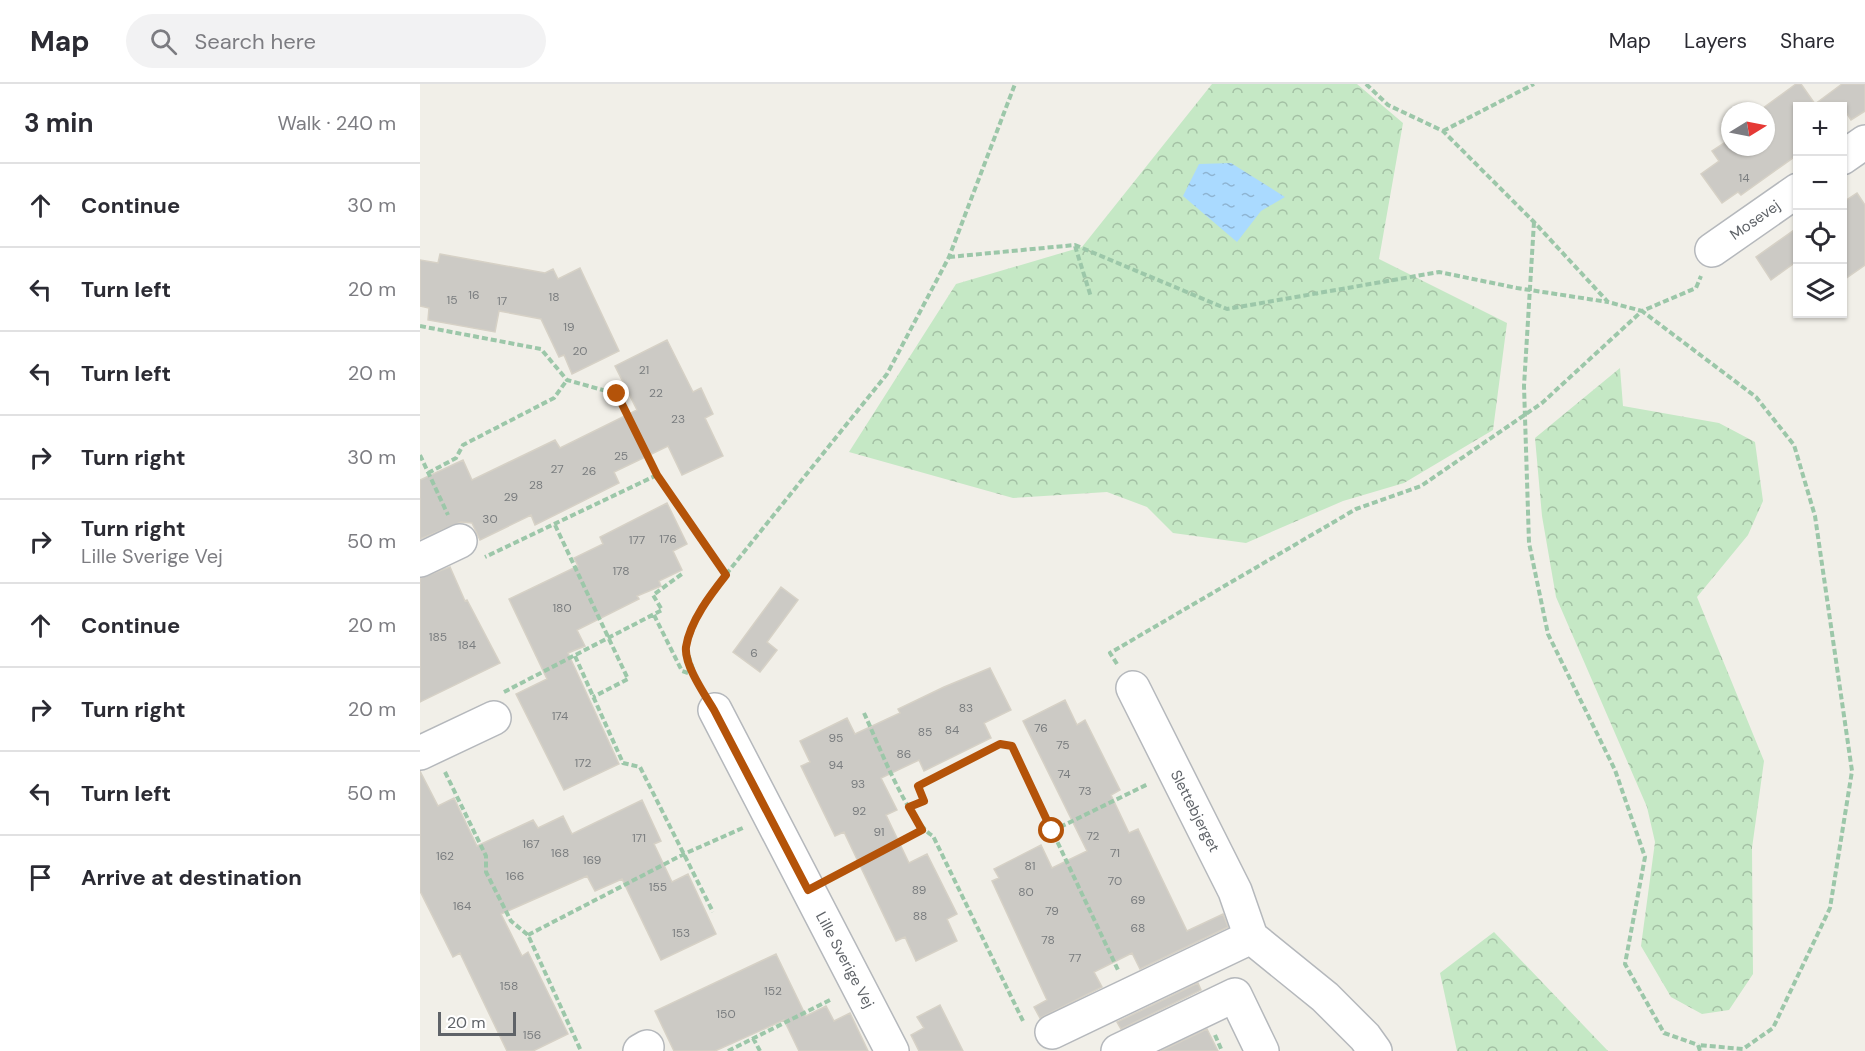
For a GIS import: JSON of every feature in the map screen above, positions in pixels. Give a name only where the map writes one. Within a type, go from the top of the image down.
[{"type":"street","points":[[1845,156],[1865,142]]},
{"type":"street","name":"Mosevej","points":[[1712,250],[1793,193]]},
{"type":"street","points":[[420,560],[460,541]]},
{"type":"street","name":"Slettebjerget","points":[[1133,688],[1235,891],[1251,937]]},
{"type":"street","name":"Lille Sverige Vej","points":[[714,710],[892,1051]]},
{"type":"street","points":[[426,750],[494,718]]},
{"type":"street","points":[[1040,1032],[1130,995],[1251,937],[1325,997],[1362,1047]]},
{"type":"street","points":[[1118,1051],[1235,995],[1263,1051]]},
{"type":"path","points":[[714,710],[694,675],[686,648],[703,603],[887,374],[949,257],[1015,84]]},
{"type":"path","points":[[1366,84],[1388,105],[1443,131],[1534,222],[1608,302]]},
{"type":"path","points":[[1443,131],[1534,84]]},
{"type":"path","points":[[949,257],[1075,245],[1227,309],[1439,272],[1530,289],[1608,302],[1642,311],[1756,397],[1794,445],[1815,516],[1852,771],[1830,908],[1773,1028],[1743,1049],[1698,1045],[1664,1034],[1625,964],[1645,856],[1615,770],[1548,634],[1529,543],[1524,415],[1530,289],[1534,222]]},
{"type":"path","points":[[1075,245],[1091,297]]},
{"type":"path","points":[[1110,653],[1356,509],[1421,486],[1542,403],[1642,311],[1696,288],[1712,250]]},
{"type":"path","points":[[420,326],[541,349],[567,380],[617,394],[657,475],[726,575]]},
{"type":"path","points":[[428,473],[456,458],[463,445],[554,398],[567,380]]},
{"type":"path","points":[[420,455],[472,563],[657,475]]},
{"type":"path","points":[[555,525],[628,679],[593,697]]},
{"type":"path","points":[[494,718],[492,698],[662,610],[653,595],[682,574]]},
{"type":"path","points":[[654,615],[682,671],[694,675]]},
{"type":"path","points":[[575,656],[623,763],[640,767],[713,912]]},
{"type":"path","points":[[864,714],[909,807],[922,830],[933,836],[1040,1032]]},
{"type":"path","points":[[909,807],[924,801],[918,786],[1000,744],[1012,746],[1130,995]]},
{"type":"path","points":[[426,750],[486,855],[486,872],[511,921],[528,935],[581,1051]]},
{"type":"path","points":[[1052,831],[1175,771]]},
{"type":"path","points":[[528,935],[684,854],[770,816]]},
{"type":"path","points":[[808,890],[922,830]]},
{"type":"path","points":[[728,1051],[835,998]]},
{"type":"path","points":[[753,1038],[760,1051]]},
{"type":"path","points":[[1698,1045],[1700,1051]]},
{"type":"green space","points":[[1212,84],[1357,84],[1403,123],[1379,259],[1507,323],[1493,430],[1404,483],[1343,501],[1246,543],[1173,533],[1147,507],[1107,492],[1013,498],[849,452],[956,284],[1082,247]]},
{"type":"green space","points":[[1620,368],[1623,406],[1719,423],[1755,442],[1763,501],[1748,535],[1697,597],[1764,761],[1752,848],[1753,974],[1729,1010],[1702,1014],[1671,997],[1641,946],[1655,842],[1647,807],[1556,597],[1542,516],[1535,438]]},
{"type":"green space","points":[[1494,932],[1608,1051],[1457,1051],[1440,973]]},
{"type":"water","points":[[1231,163],[1285,197],[1261,211],[1237,242],[1183,196],[1199,164]]},
{"type":"building","points":[[1796,84],[1801,84],[1814,102],[1793,102],[1793,158],[1741,195],[1738,192],[1722,203],[1701,174],[1719,161],[1712,151],[1721,145],[1721,156],[1775,156],[1775,102],[1771,102]]},
{"type":"building","points":[[1842,84],[1865,84],[1865,111],[1851,120],[1847,114],[1847,102],[1818,102]]},
{"type":"building","points":[[1857,193],[1865,205],[1865,265],[1847,278],[1847,210],[1847,200]]},
{"type":"building","points":[[1793,231],[1793,264],[1771,280],[1756,257]]},
{"type":"building","points":[[440,254],[545,273],[553,269],[558,279],[580,268],[619,351],[572,374],[564,355],[559,357],[541,319],[499,311],[495,332],[428,320],[429,308],[420,306],[420,260],[438,263]]},
{"type":"building","points":[[667,340],[693,392],[701,388],[713,414],[705,418],[723,456],[682,475],[668,446],[614,472],[619,483],[535,525],[531,515],[480,540],[472,523],[461,522],[420,539],[420,480],[463,460],[472,480],[555,440],[560,448],[637,410],[615,366]]},
{"type":"building","points":[[667,503],[687,544],[673,551],[682,570],[659,581],[661,586],[637,596],[639,599],[577,630],[585,646],[568,653],[619,764],[564,790],[516,694],[547,679],[509,599],[578,566],[574,558],[603,544],[600,537]]},
{"type":"building","points":[[450,567],[465,601],[467,600],[500,663],[420,702],[420,578]]},
{"type":"building","points":[[781,587],[798,600],[767,642],[777,650],[760,672],[733,652]]},
{"type":"building","points":[[990,668],[1011,710],[984,723],[991,738],[924,771],[919,760],[881,778],[897,810],[886,815],[909,863],[927,854],[957,914],[947,919],[957,941],[916,961],[905,937],[896,941],[844,832],[835,836],[801,766],[810,762],[800,741],[847,718],[855,734],[900,713],[898,709]]},
{"type":"building","points":[[1065,700],[1077,725],[1085,720],[1120,790],[1111,795],[1129,833],[1138,829],[1187,931],[1223,914],[1228,927],[1140,969],[1132,953],[1094,972],[1102,987],[1040,1018],[1034,1007],[1047,1000],[992,881],[999,878],[994,869],[1041,845],[1052,868],[1087,851],[1023,721]]},
{"type":"building","points":[[420,771],[438,806],[454,798],[477,846],[533,820],[538,828],[563,816],[572,834],[642,800],[661,841],[654,844],[672,882],[688,874],[716,934],[661,960],[622,879],[595,891],[587,876],[501,914],[522,956],[528,952],[568,1034],[533,1051],[507,1051],[460,953],[453,957],[420,891]]},
{"type":"building","points":[[776,954],[806,1016],[826,1006],[834,1021],[850,1013],[868,1051],[799,1051],[784,1020],[715,1051],[674,1051],[655,1011]]},
{"type":"building","points":[[1198,983],[1201,990],[1121,1029],[1117,1022]]},
{"type":"building","points":[[940,1005],[963,1051],[919,1051],[911,1035],[924,1028],[917,1017]]},
{"type":"building","points":[[1207,1029],[1218,1051],[1161,1051]]},
{"type":"route","points":[[617,394],[657,475],[726,575],[703,603],[686,648],[697,683],[714,710],[808,890],[922,830],[909,807],[924,801],[918,786],[1000,744],[1012,746],[1052,831]]}]
